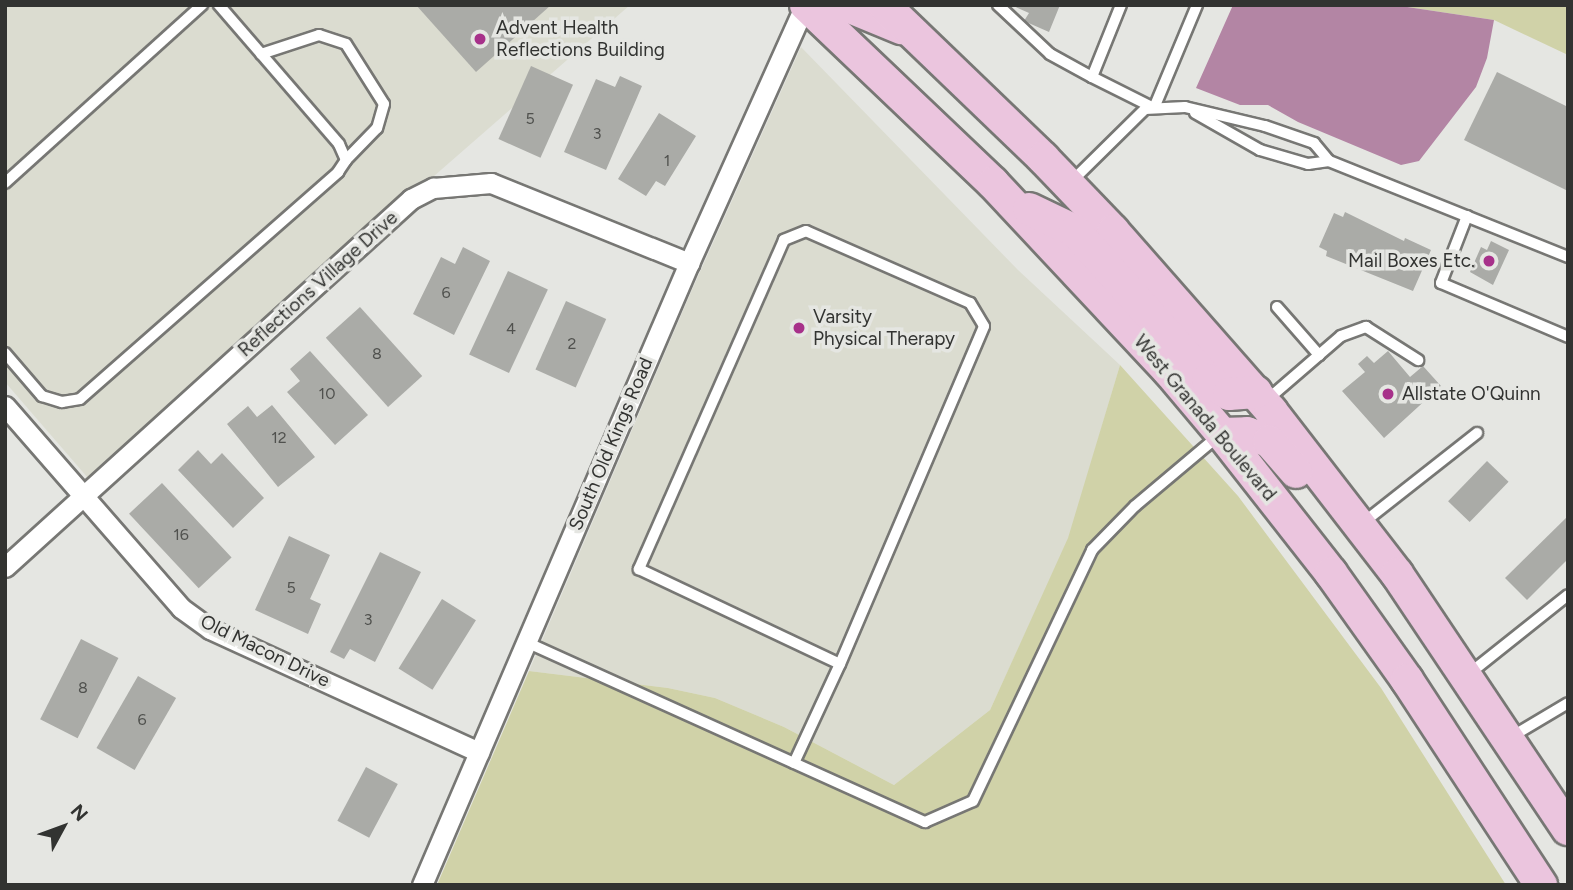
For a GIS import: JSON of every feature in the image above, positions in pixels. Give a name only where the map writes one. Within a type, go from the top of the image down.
[{"type":"main road","name":"West Granada Boulevard","points":[[806,5],[1009,199],[1161,362],[1222,434],[1338,583],[1406,680],[1541,885]]},
{"type":"main road","points":[[845,5],[915,34]]},
{"type":"main road","points":[[884,5],[1068,185],[1180,303],[1260,398],[1360,524],[1467,676],[1568,829]]},
{"type":"main road","points":[[1009,199],[1075,231],[1208,380],[1229,394],[1260,398]]},
{"type":"main road","points":[[1222,434],[1247,433],[1269,441],[1307,484],[1401,607],[1441,639]]},
{"type":"street","name":"South Old Kings Road","points":[[422,885],[689,263],[806,5]]},
{"type":"street","name":"Reflections Village Drive","points":[[5,567],[411,200],[433,188],[491,183],[689,263]]},
{"type":"street","name":"Old Macon Drive","points":[[5,405],[181,608],[211,629],[479,751]]},
{"type":"lane","points":[[5,183],[202,5]]},
{"type":"lane","points":[[219,5],[339,144],[346,160]]},
{"type":"lane","points":[[998,5],[1050,54],[1154,108]]},
{"type":"lane","points":[[1092,77],[1121,5]]},
{"type":"lane","points":[[1154,108],[1197,5]]},
{"type":"lane","points":[[5,353],[42,396],[62,402],[80,400],[338,172],[377,128],[384,104],[346,44],[319,35],[261,54]]},
{"type":"lane","points":[[1185,107],[1260,150],[1308,164],[1329,161]]},
{"type":"lane","points":[[1068,185],[1145,108],[1185,107],[1265,126],[1314,144],[1329,161],[1568,257]]},
{"type":"lane","points":[[1467,216],[1441,283],[1568,337]]},
{"type":"lane","points":[[794,763],[840,664],[984,327],[971,303],[806,231],[784,240],[639,569],[840,664]]},
{"type":"lane","points":[[1277,307],[1319,355]]},
{"type":"lane","points":[[1260,398],[1341,336],[1366,327],[1418,360]]},
{"type":"lane","points":[[1360,524],[1477,433]]},
{"type":"lane","points":[[526,642],[925,822],[974,801],[1092,550],[1135,506],[1222,434]]},
{"type":"lane","points":[[1467,676],[1568,595]]},
{"type":"lane","points":[[1508,739],[1568,703]]},
{"type":"shaded area","points":[[5,5],[630,5],[88,478],[5,382]]},
{"type":"shaded area","points":[[1233,5],[1394,5],[1494,20],[1487,58],[1476,87],[1419,161],[1401,165],[1298,122],[1268,105],[1240,105],[1196,88]]},
{"type":"shaded area","points":[[801,47],[1018,270],[1120,365],[1069,538],[990,710],[894,785],[784,727],[715,698],[668,688],[529,671],[691,292]]},
{"type":"green space","points":[[1394,5],[1568,5],[1568,55],[1494,20]]},
{"type":"green space","points":[[1120,365],[1238,496],[1381,688],[1506,885],[437,885],[529,671],[668,688],[715,698],[784,727],[894,785],[990,710],[1068,538]]},
{"type":"building","name":"Advent Health Reflections Building","points":[[416,5],[551,5],[476,72]]},
{"type":"building","points":[[1011,5],[1060,5],[1049,32],[1024,21],[1029,13]]},
{"type":"building","points":[[531,66],[573,85],[540,158],[498,139]]},
{"type":"building","points":[[1497,72],[1568,107],[1568,191],[1464,140]]},
{"type":"building","points":[[620,76],[642,86],[606,170],[564,152],[596,79],[615,87]]},
{"type":"building","points":[[659,113],[696,136],[665,186],[656,181],[646,196],[618,179]]},
{"type":"building","points":[[1345,212],[1404,241],[1405,238],[1431,250],[1413,291],[1326,256],[1327,251],[1319,247],[1334,213],[1343,217]]},
{"type":"building","name":"Mail Boxes Etc.","points":[[1491,241],[1509,250],[1493,285],[1470,272],[1481,247],[1487,250]]},
{"type":"building","points":[[463,247],[490,261],[454,335],[413,314],[441,257],[455,264]]},
{"type":"building","points":[[508,271],[548,290],[509,373],[469,354]]},
{"type":"building","points":[[566,301],[606,319],[576,387],[535,370]]},
{"type":"building","points":[[360,307],[422,376],[388,407],[326,338]]},
{"type":"building","points":[[310,351],[368,415],[335,445],[287,392],[300,381],[290,369]]},
{"type":"building","name":"Allstate O'Quinn","points":[[1388,351],[1410,377],[1423,366],[1441,386],[1384,438],[1342,391],[1365,372],[1358,364],[1367,356],[1374,363]]},
{"type":"building","points":[[272,405],[315,457],[278,487],[227,424],[248,406],[257,417]]},
{"type":"building","points":[[198,450],[211,464],[222,453],[264,498],[233,528],[178,470]]},
{"type":"building","points":[[1487,461],[1509,482],[1470,522],[1448,501]]},
{"type":"building","points":[[162,483],[232,558],[199,588],[129,514]]},
{"type":"building","points":[[1568,516],[1568,559],[1527,600],[1505,578]]},
{"type":"building","points":[[289,536],[330,555],[310,599],[321,604],[308,634],[255,610]]},
{"type":"building","points":[[380,552],[421,572],[375,662],[350,649],[344,659],[330,652]]},
{"type":"building","points":[[442,599],[476,620],[432,690],[399,669]]},
{"type":"building","points":[[81,639],[118,658],[78,738],[40,719]]},
{"type":"building","points":[[138,676],[176,698],[135,770],[96,748]]},
{"type":"building","points":[[366,767],[398,784],[369,838],[337,821]]},
{"type":"place","name":"Advent Health Reflections Building","points":[[480,39]]},
{"type":"place","name":"Mail Boxes Etc.","points":[[1489,261]]},
{"type":"place","name":"Varsity Physical Therapy","points":[[799,328]]},
{"type":"place","name":"Allstate O'Quinn","points":[[1388,394]]}]
